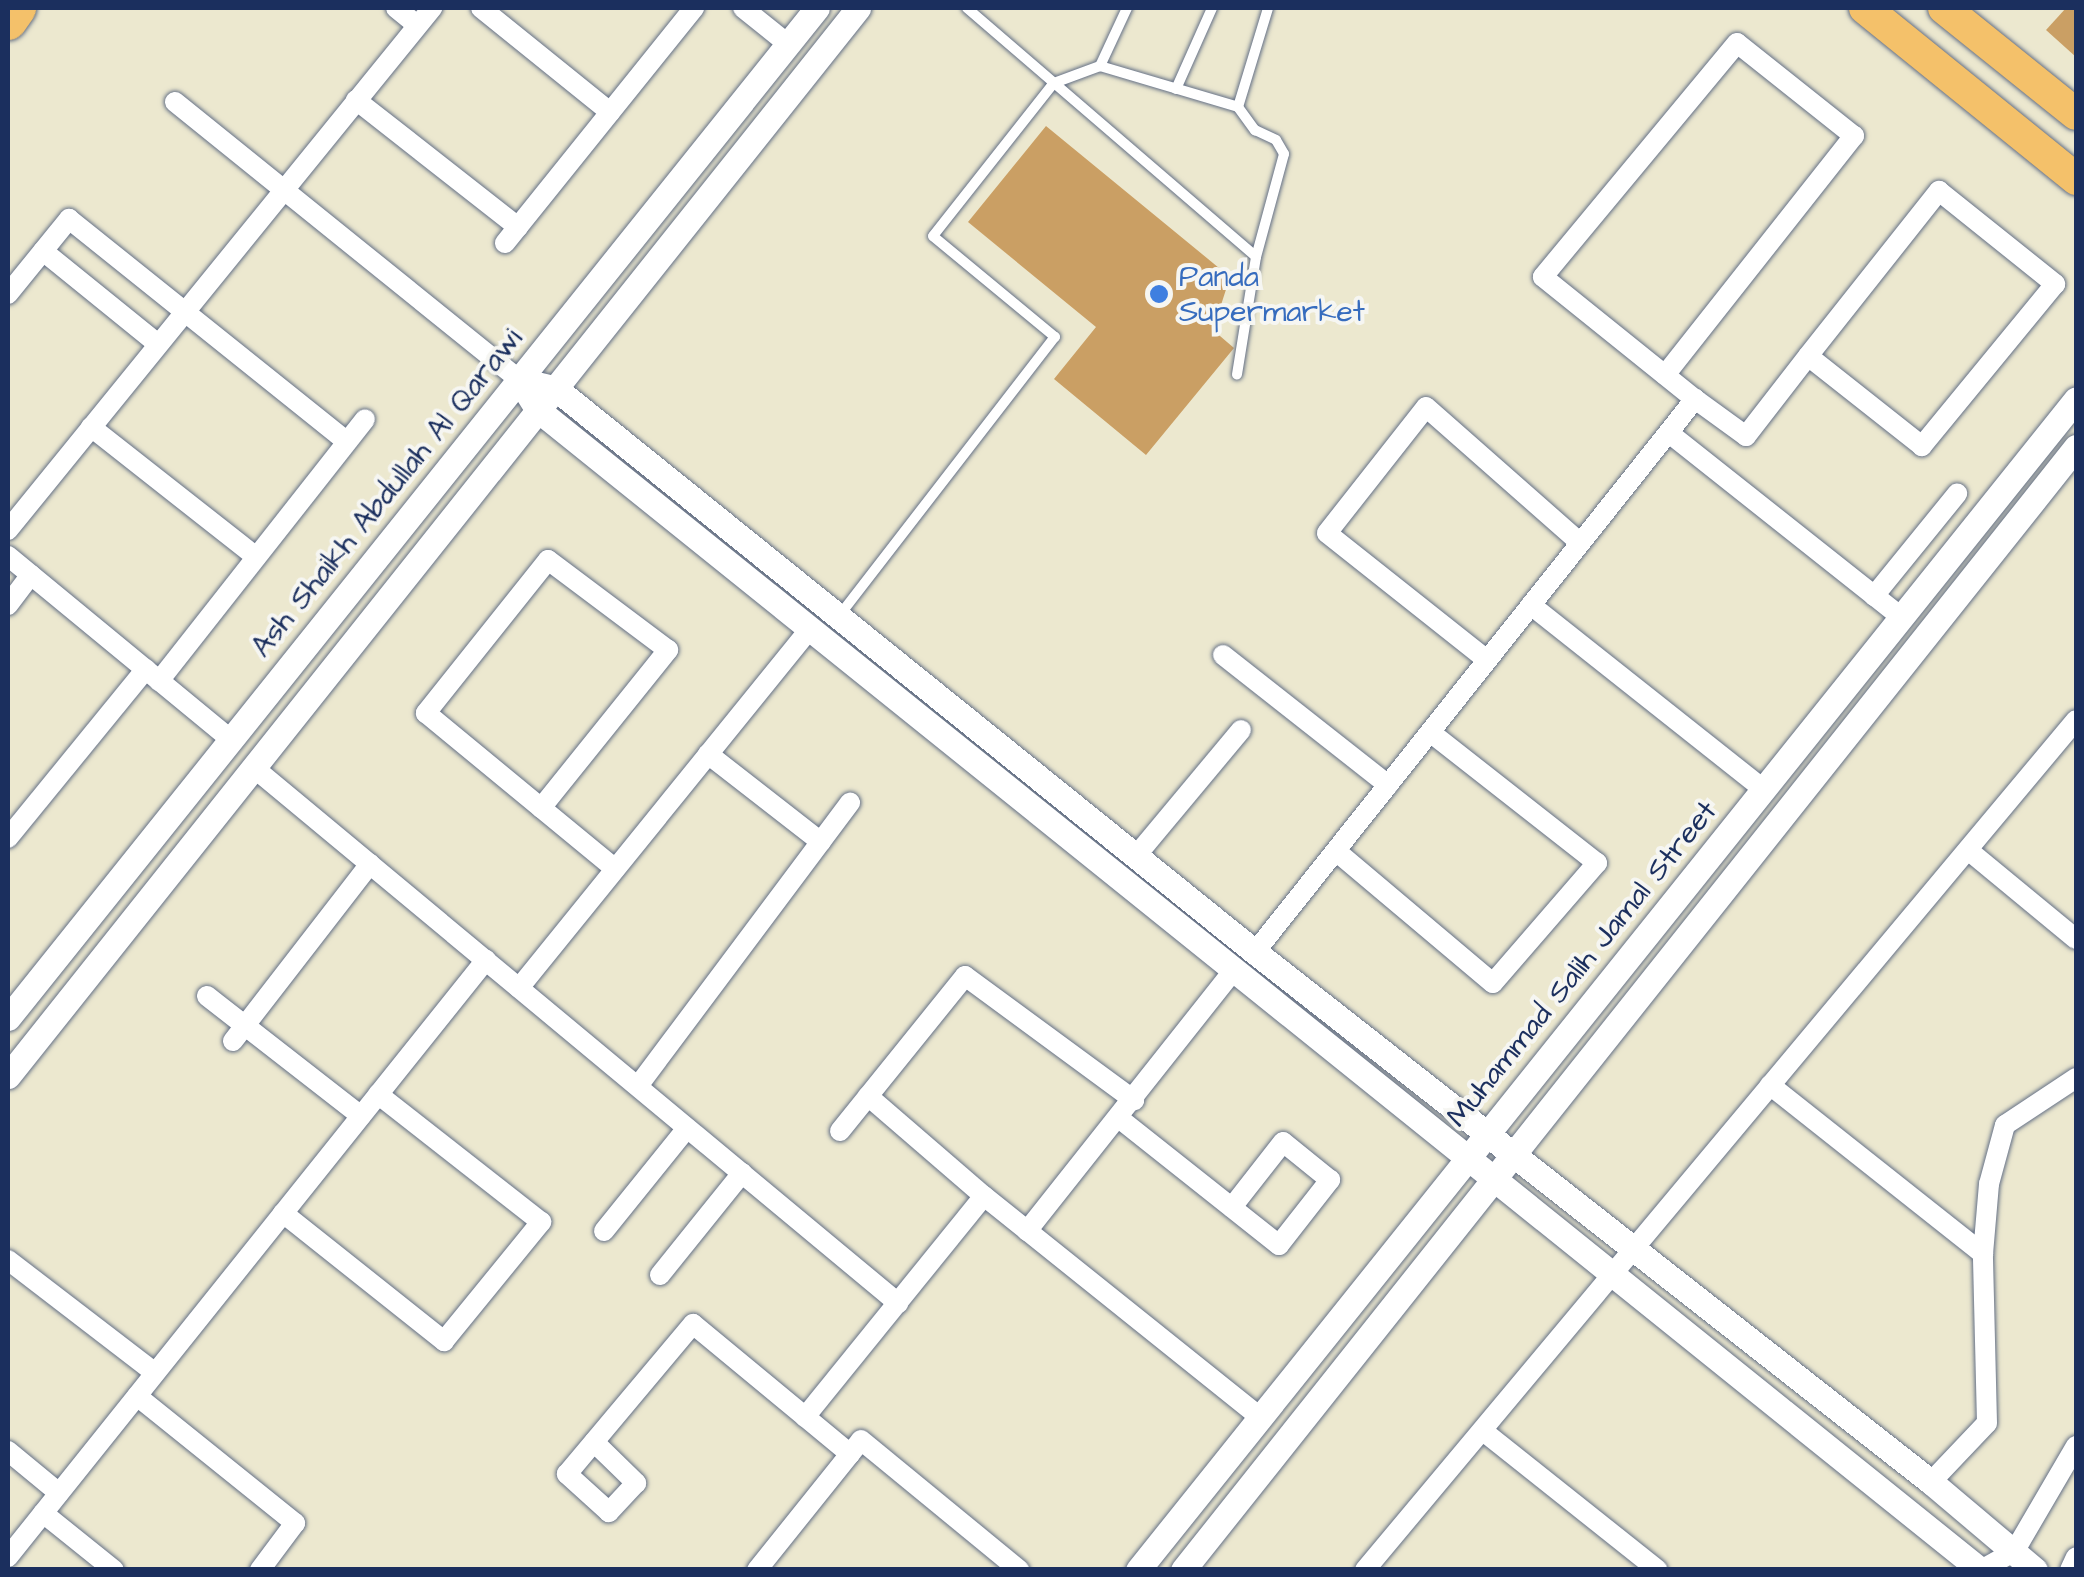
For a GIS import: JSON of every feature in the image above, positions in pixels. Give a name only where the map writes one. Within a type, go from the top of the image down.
[{"type":"highway","points":[[8,21],[17,8]]},
{"type":"main road","points":[[1865,8],[2076,179]]},
{"type":"main road","points":[[1919,52],[1935,54],[1950,48],[1958,34],[1951,13]]},
{"type":"main road","points":[[1951,13],[2076,114]]},
{"type":"street","points":[[8,38],[26,8]]},
{"type":"street","points":[[396,8],[418,25]]},
{"type":"street","points":[[8,530],[432,8]]},
{"type":"street","points":[[482,8],[610,112]]},
{"type":"street","points":[[356,100],[512,235],[694,8]]},
{"type":"street","points":[[743,8],[788,44]]},
{"type":"street","name":"Ash Shaikh Abdullah Al Qarawi","points":[[8,1018],[818,8]]},
{"type":"street","points":[[8,1076],[858,8]]},
{"type":"street","points":[[1666,375],[1854,136],[1737,42],[1543,277],[1696,400],[1746,436],[1808,356],[1938,191],[2055,284],[1922,446],[1808,356]]},
{"type":"street","points":[[174,102],[519,380],[538,410],[808,630],[1980,1570],[2014,1552],[2076,1446]]},
{"type":"street","points":[[8,294],[69,220],[347,442]]},
{"type":"street","points":[[43,251],[158,344]]},
{"type":"street","points":[[519,380],[555,388],[1255,952],[1931,1482],[2035,1570]]},
{"type":"street","name":"Muhammad Salih Jamal Street","points":[[1138,1570],[2076,399]]},
{"type":"street","points":[[1255,952],[1696,400]]},
{"type":"street","points":[[1487,660],[1327,533],[1426,407],[1580,543]]},
{"type":"street","points":[[8,838],[256,557],[364,419]]},
{"type":"street","points":[[91,427],[256,557]]},
{"type":"street","points":[[1669,433],[1901,617]]},
{"type":"street","points":[[1183,1570],[2076,446]]},
{"type":"street","points":[[1874,596],[1957,494]]},
{"type":"street","points":[[8,556],[231,740]]},
{"type":"street","points":[[541,808],[668,650],[548,560],[426,714],[615,869]]},
{"type":"street","points":[[8,605],[31,575]]},
{"type":"street","points":[[1532,605],[1763,789]]},
{"type":"street","points":[[519,988],[808,630]]},
{"type":"street","points":[[1222,655],[1388,785]]},
{"type":"street","points":[[1365,1570],[2076,720]]},
{"type":"street","points":[[1136,856],[1240,730]]},
{"type":"street","points":[[1336,851],[1493,983],[1598,863],[1430,732]]},
{"type":"street","points":[[708,754],[821,842]]},
{"type":"street","points":[[253,767],[898,1303]]},
{"type":"street","points":[[638,1086],[850,802]]},
{"type":"street","points":[[1968,850],[2076,939]]},
{"type":"street","points":[[239,1033],[370,864]]},
{"type":"street","points":[[8,1556],[486,960]]},
{"type":"street","points":[[1027,1231],[1120,1119],[1233,971]]},
{"type":"street","points":[[840,1131],[965,976],[1134,1100]]},
{"type":"street","points":[[207,996],[239,1033],[361,1116]]},
{"type":"street","points":[[1931,1482],[1987,1424],[1983,1254],[1989,1184],[2005,1126],[2076,1078]]},
{"type":"street","points":[[1770,1085],[1983,1254]]},
{"type":"street","points":[[283,1213],[444,1341],[541,1222],[378,1094]]},
{"type":"street","points":[[868,1096],[984,1196],[1260,1418]]},
{"type":"street","points":[[1120,1119],[1279,1245],[1330,1180],[1283,1142],[1232,1207]]},
{"type":"street","points":[[604,1231],[687,1128]]},
{"type":"street","points":[[660,1276],[742,1174]]},
{"type":"street","points":[[806,1417],[984,1196]]},
{"type":"street","points":[[8,1260],[155,1373]]},
{"type":"street","points":[[594,1442],[692,1324],[850,1454]]},
{"type":"street","points":[[137,1396],[295,1524],[260,1570]]},
{"type":"street","points":[[1483,1431],[1658,1570]]},
{"type":"street","points":[[766,1566],[861,1440],[1019,1570]]},
{"type":"street","points":[[8,1451],[59,1493]]},
{"type":"street","points":[[43,1512],[114,1570]]},
{"type":"street","points":[[2070,1570],[2076,1557]]},
{"type":"lane","points":[[968,8],[1256,257]]},
{"type":"lane","points":[[1100,66],[1127,8]]},
{"type":"lane","points":[[1176,89],[1212,8]]},
{"type":"lane","points":[[1238,108],[1268,8]]},
{"type":"lane","points":[[838,617],[1055,337],[933,236],[1054,82],[1100,66],[1238,108],[1255,130],[1276,140],[1284,154],[1256,257],[1237,374]]},
{"type":"building","points":[[2066,8],[2076,8],[2076,57],[2046,30]]},
{"type":"building","points":[[1046,126],[1230,277],[1213,330],[1234,348],[1146,455],[1054,379],[1096,327],[968,222]]},
{"type":"place","name":"Panda Supermarket","points":[[1159,294]]}]
